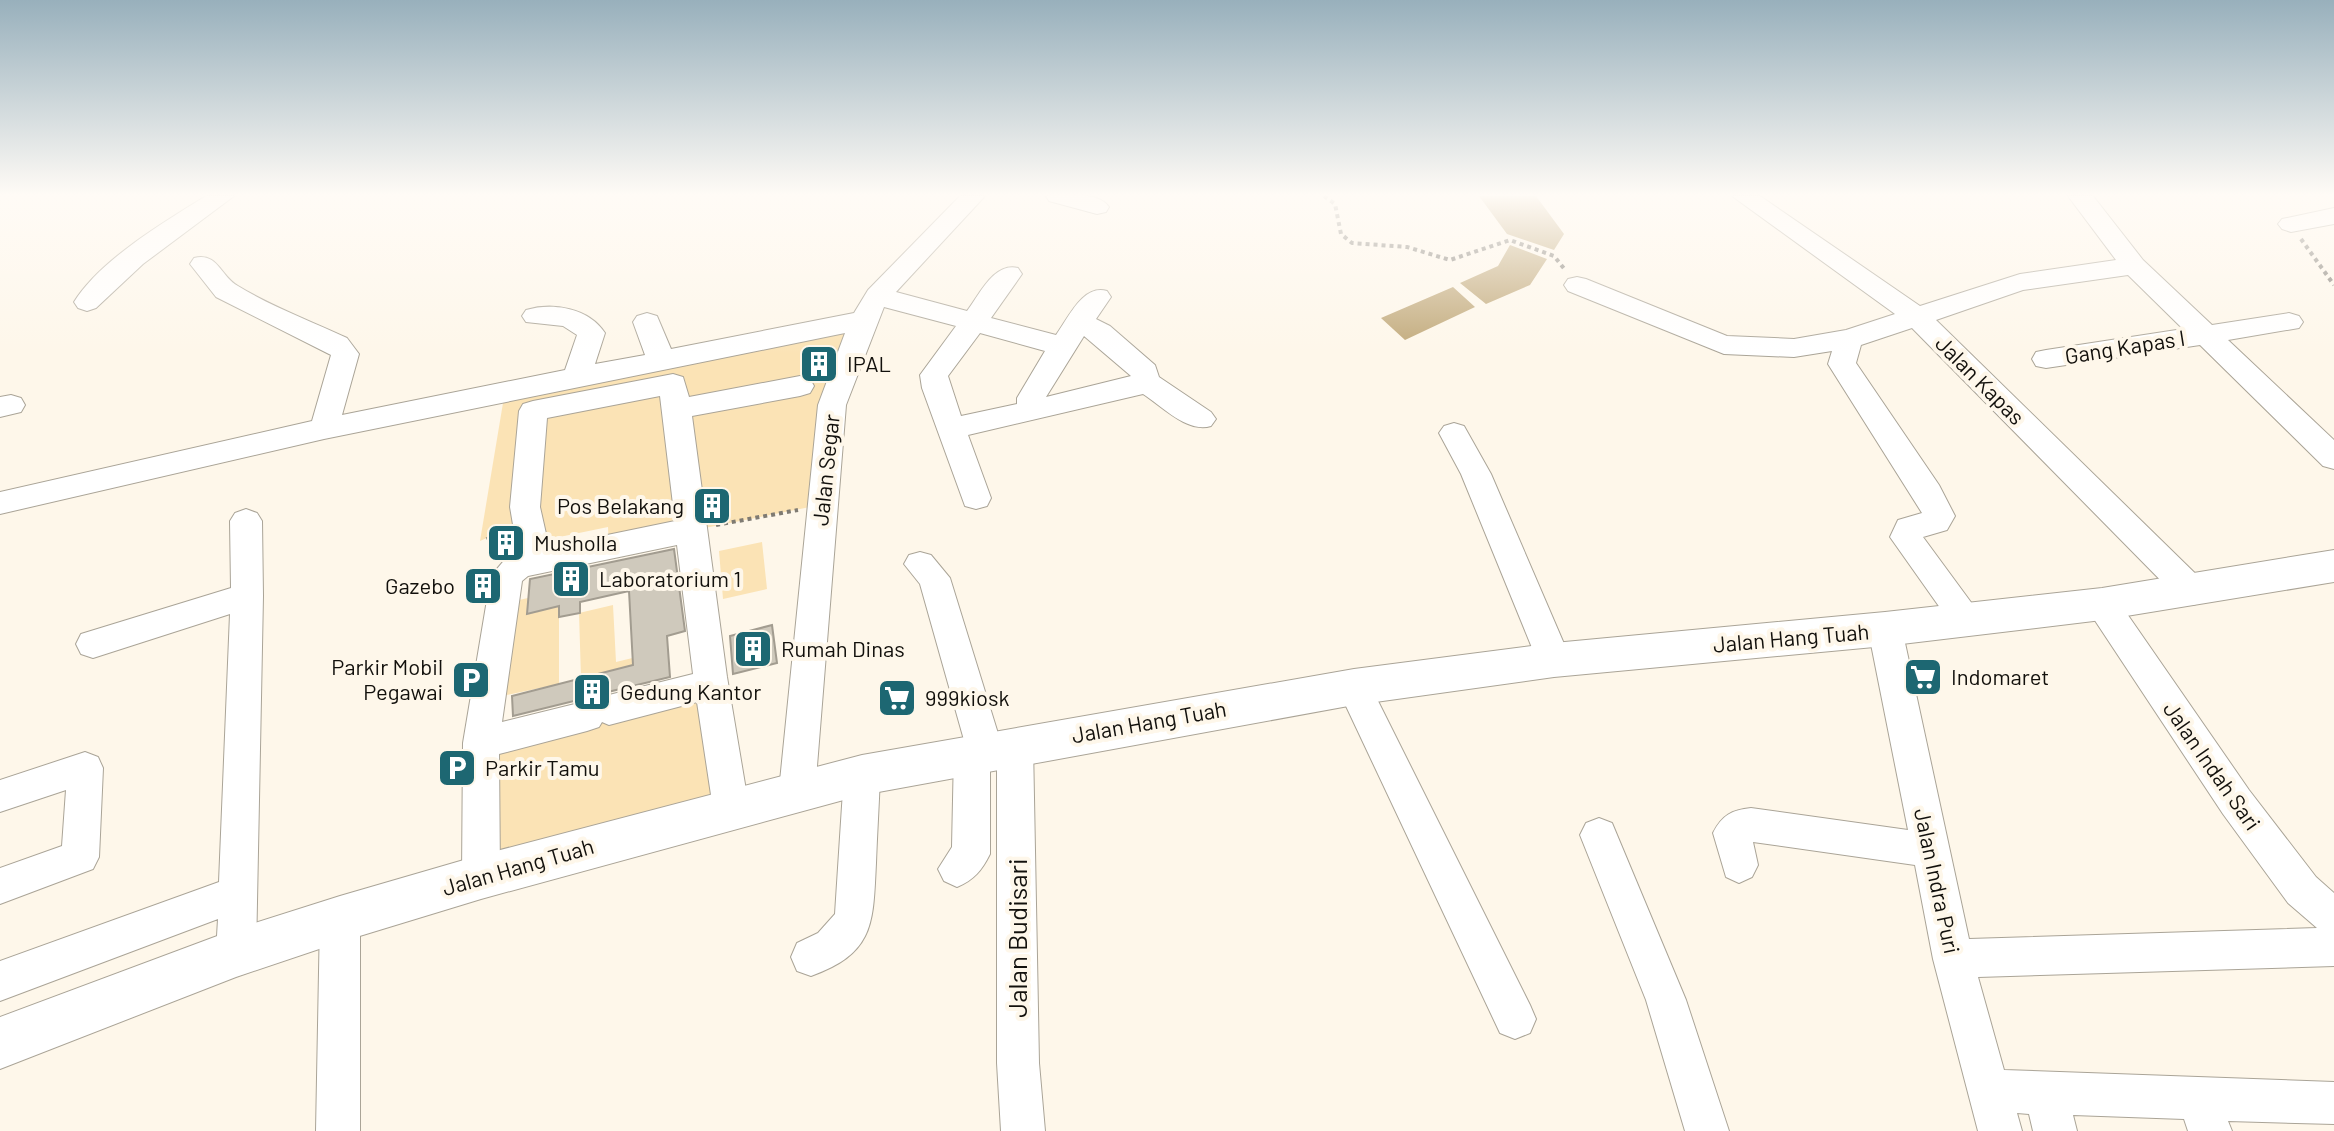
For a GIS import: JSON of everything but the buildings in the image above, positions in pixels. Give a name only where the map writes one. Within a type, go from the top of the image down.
[{"type":"main road","name":"Jalan Hang Tuah","points":[[0,1043],[236,953],[340,919],[731,808],[862,775],[991,749],[1354,687],[1554,660],[1885,629],[2102,604],[2193,592],[2334,566]]},
{"type":"street","points":[[87,302],[103,284],[147,249]]},
{"type":"street","name":"Jalan Segar","points":[[797,791],[832,405],[870,308],[924,249]]},
{"type":"street","name":"Jalan Kapas","points":[[1820,249],[1915,315],[2193,592]]},
{"type":"street","points":[[2121,249],[2134,266],[2203,334],[2334,458]]},
{"type":"street","points":[[203,264],[225,291],[337,345],[345,354],[324,429]]},
{"type":"street","points":[[1577,285],[1724,345],[1794,348],[1849,339],[2020,282],[2134,266]]},
{"type":"street","points":[[976,498],[934,375],[1009,274]]},
{"type":"street","points":[[1031,408],[1031,398],[1062,346],[1098,297]]},
{"type":"street","points":[[0,503],[324,429],[661,361],[870,308],[973,322],[1062,346]]},
{"type":"street","points":[[536,316],[566,317],[583,324],[591,333],[577,378]]},
{"type":"street","points":[[647,322],[661,361]]},
{"type":"street","name":"Gang Kapas I","points":[[2046,359],[2289,322]]},
{"type":"street","points":[[1080,323],[1100,332],[1145,372],[1145,381]]},
{"type":"street","points":[[1849,339],[1842,364],[1928,493],[1939,516],[1936,522],[1909,528],[1906,537],[1967,620]]},
{"type":"street","points":[[951,429],[1031,408],[1044,409],[1133,387],[1145,381]]},
{"type":"street","points":[[1145,381],[1201,419]]},
{"type":"street","points":[[536,563],[525,507],[533,411],[673,384],[711,684],[731,808]]},
{"type":"street","points":[[676,409],[800,386]]},
{"type":"street","points":[[1454,433],[1476,474],[1554,660]]},
{"type":"street","points":[[236,953],[247,596],[246,521]]},
{"type":"street","points":[[481,877],[481,743],[507,576],[518,566],[690,530]]},
{"type":"street","points":[[920,564],[934,578],[991,749],[971,854],[957,869]]},
{"type":"street","points":[[93,644],[247,596]]},
{"type":"street","name":"Jalan Indah Sari","points":[[2102,604],[2236,802],[2302,890],[2334,918]]},
{"type":"street","name":"Jalan Indra Puri","points":[[1885,629],[1953,959],[1996,1111]]},
{"type":"street","points":[[481,743],[711,684]]},
{"type":"street","points":[[1354,687],[1515,1019]]},
{"type":"street","name":"Jalan Budisari","points":[[991,749],[1023,1131]]},
{"type":"street","points":[[0,796],[85,768],[80,857],[0,886]]},
{"type":"street","points":[[811,957],[827,952],[844,938],[854,918],[862,775]]},
{"type":"street","points":[[1739,865],[1732,833],[1739,826],[1751,825],[1929,850]]},
{"type":"street","points":[[1599,835],[1666,1000],[1707,1131]]},
{"type":"street","points":[[0,981],[238,893]]},
{"type":"street","points":[[338,1131],[340,919]]},
{"type":"street","points":[[1953,959],[2334,947]]},
{"type":"street","points":[[1996,1111],[2204,1115],[2334,1103]]},
{"type":"path","points":[[1413,249],[1450,260],[1484,249]]},
{"type":"path","points":[[1534,249],[1554,256],[1577,285]]},
{"type":"path","points":[[2308,249],[2334,285]]},
{"type":"path","points":[[690,530],[799,509]]},
{"type":"shaded area","points":[[1508,249],[1520,249],[1547,259],[1530,285],[1486,304],[1460,283],[1498,266]]},
{"type":"shaded area","points":[[1453,287],[1475,307],[1405,340],[1381,318]]},
{"type":"shaded area","points":[[856,324],[815,506],[609,547],[608,527],[545,540],[527,520],[480,541],[504,397]]},
{"type":"shaded area","points":[[762,542],[767,589],[723,599],[719,551]]},
{"type":"shaded area","points":[[528,598],[528,613],[559,606],[559,684],[502,694],[506,603]]},
{"type":"shaded area","points":[[613,605],[616,662],[657,652],[658,659],[581,678],[579,613]]},
{"type":"shaded area","points":[[711,684],[730,801],[481,867],[481,743]]},
{"type":"place","name":"IPAL","points":[[819,364]]},
{"type":"place","name":"Pos Belakang","points":[[712,506]]},
{"type":"place","name":"Musholla","points":[[506,543]]},
{"type":"place","name":"Laboratorium 1","points":[[571,579]]},
{"type":"place","name":"Gazebo","points":[[483,586]]},
{"type":"place","name":"Rumah Dinas","points":[[753,649]]},
{"type":"place","name":"Indomaret","points":[[1923,677]]},
{"type":"place","name":"Parkir Mobil Pegawai","points":[[471,680]]},
{"type":"place","name":"Gedung Kantor","points":[[592,692]]},
{"type":"place","name":"999kiosk","points":[[897,698]]},
{"type":"place","name":"Parkir Tamu","points":[[457,768]]}]
